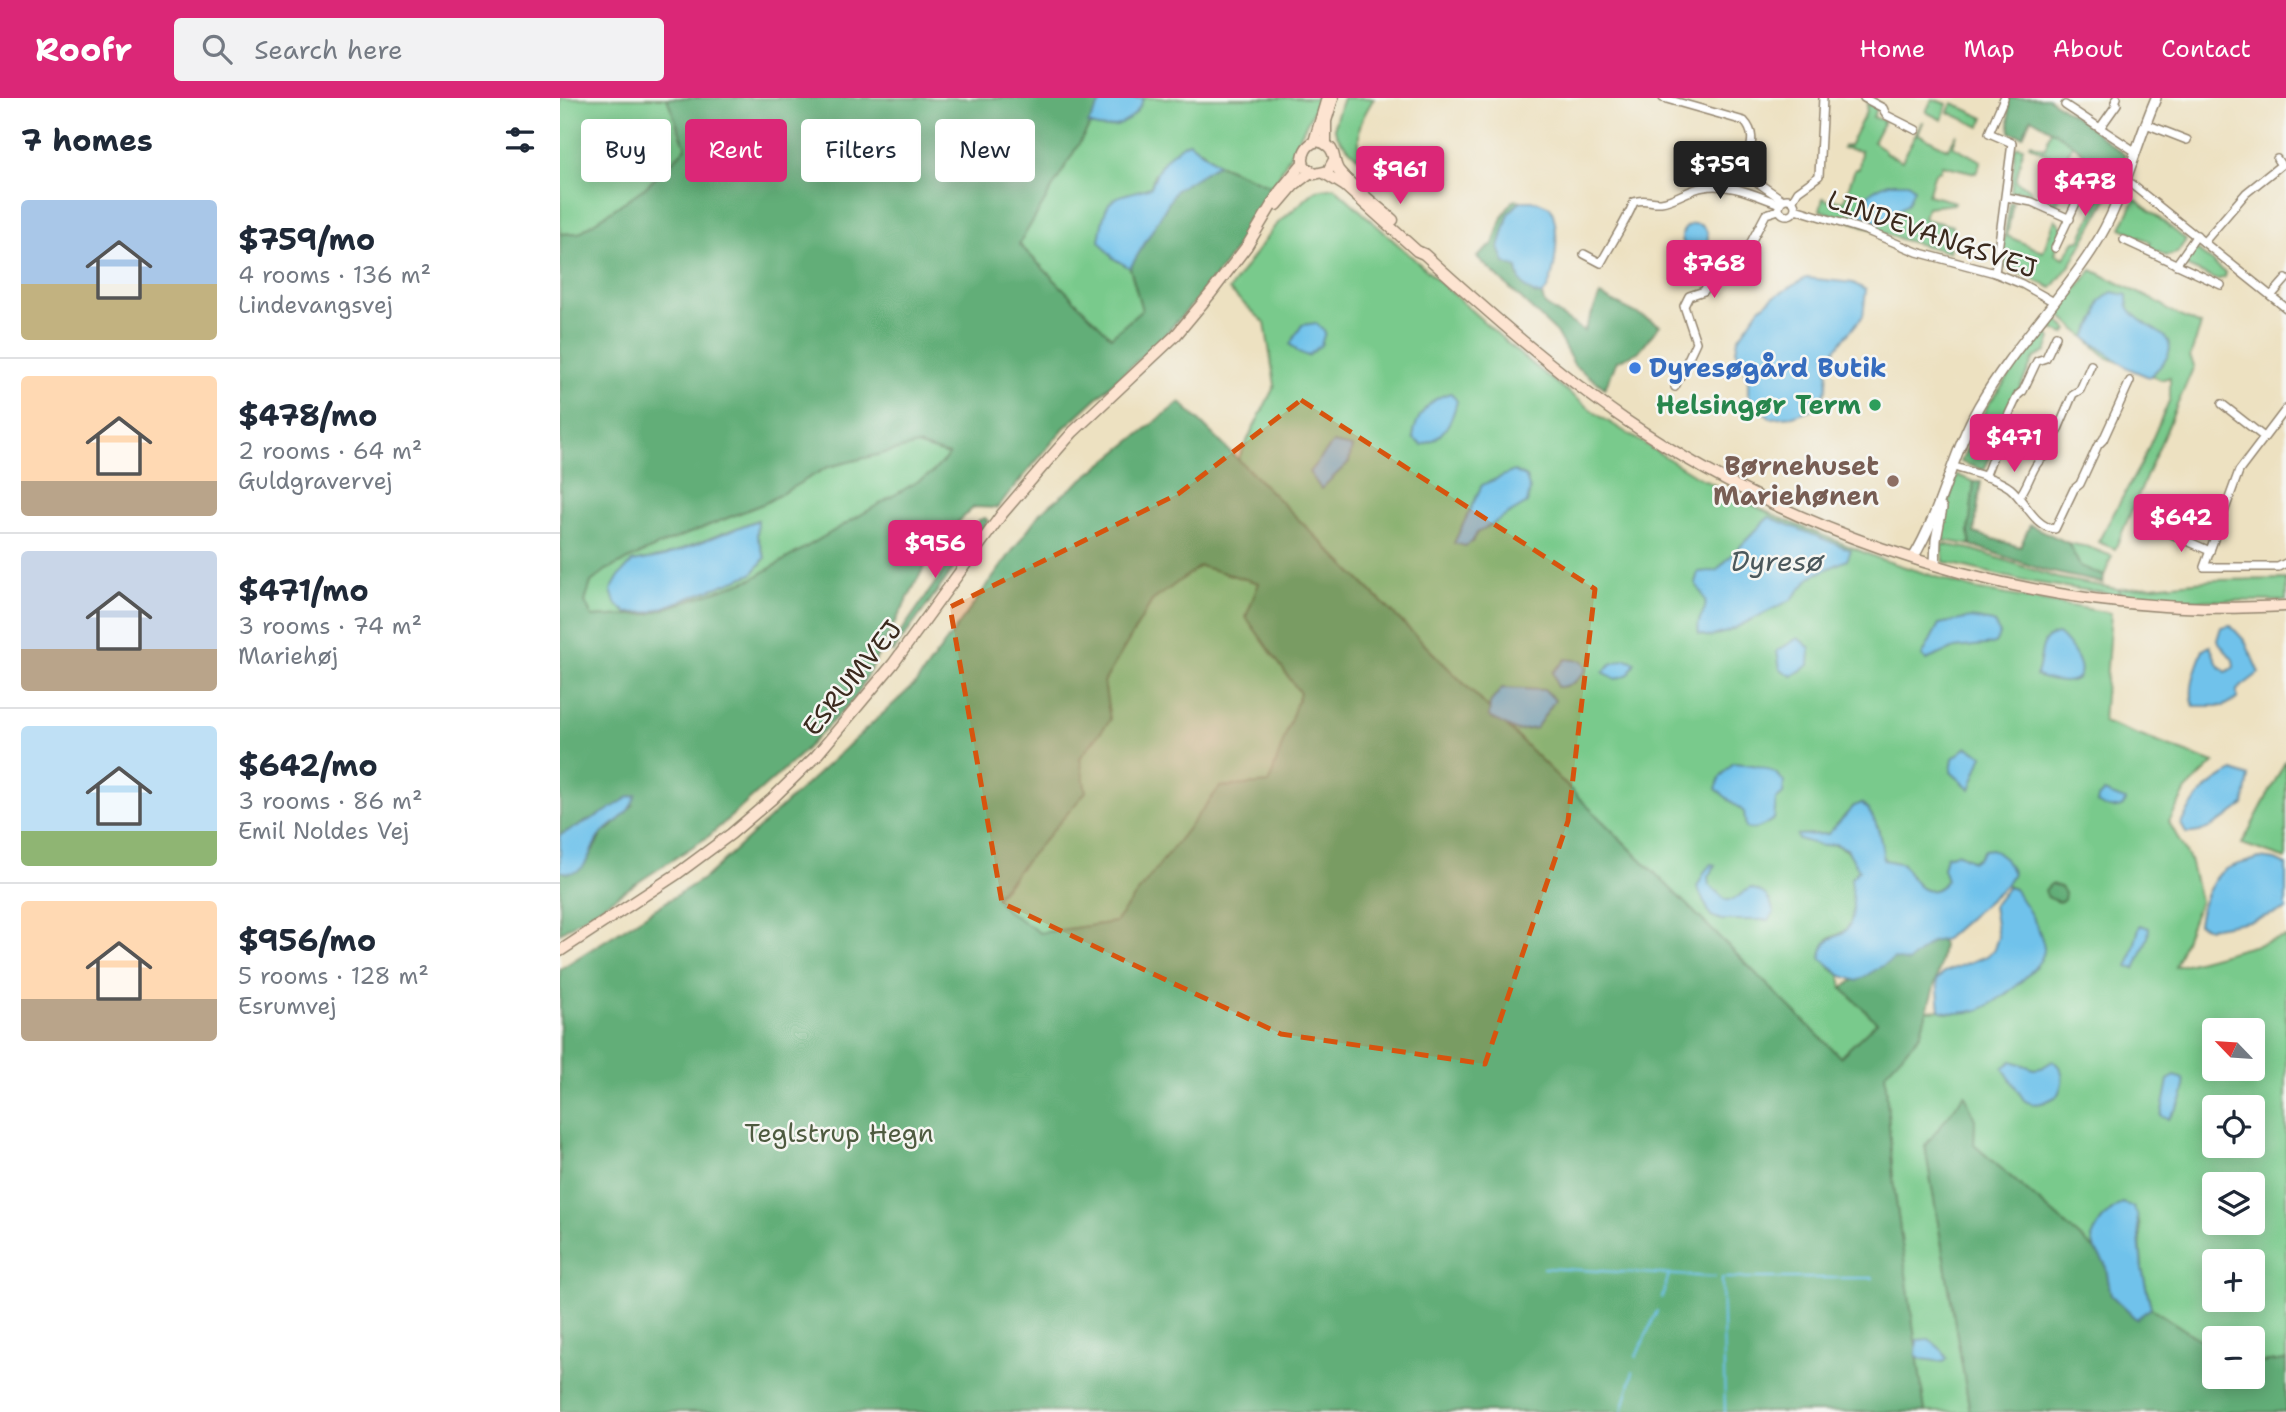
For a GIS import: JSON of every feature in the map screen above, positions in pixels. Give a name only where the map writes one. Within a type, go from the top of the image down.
[{"type":"main road","points":[[1327,98],[1314,142],[1304,151],[1303,163],[1311,172],[1324,173],[1345,186],[1417,251],[1424,254]]},
{"type":"main road","points":[[1326,144],[1326,121],[1333,98]]},
{"type":"main road","points":[[1314,142],[1326,144],[1332,151],[1338,169],[1411,238],[1424,254],[1575,384],[1661,443],[1747,491],[1793,513],[1913,558],[2013,584],[2102,600],[2164,606],[2286,606]]},
{"type":"main road","points":[[1324,173],[1331,168],[1334,160]]},
{"type":"main road","name":"ESRUMVEJ","points":[[560,951],[677,874],[732,834],[816,756],[893,664],[1002,514],[1073,432],[1181,330],[1247,246],[1280,191],[1303,163]]},
{"type":"main road","name":"ESRUMVEJ","points":[[1262,221],[1294,185],[1311,172]]},
{"type":"street","points":[[1584,254],[1601,263],[1618,230],[1626,222],[1634,202],[1646,199],[1660,202],[1702,187],[1712,186],[1753,195],[1784,204],[1795,209],[1787,215],[1784,204],[1748,176],[1746,167],[1752,148],[1749,126],[1744,121],[1663,98]]},
{"type":"street","points":[[1675,387],[1696,342],[1684,306],[1689,296],[1704,291],[1714,272],[1736,266],[1766,214],[1784,204],[1819,176],[1823,98]]},
{"type":"street","points":[[1864,98],[1883,108],[1886,115],[1916,130]]},
{"type":"street","points":[[1995,272],[2012,143],[1989,133],[2004,98]]},
{"type":"street","points":[[2100,128],[2117,104],[2117,98]]},
{"type":"street","points":[[1913,558],[1925,538],[1952,466],[1979,407],[2092,249],[2110,218],[2156,98]]},
{"type":"street","points":[[2065,105],[2136,152]]},
{"type":"street","points":[[2146,124],[2187,140]]},
{"type":"street","points":[[2204,242],[2246,193],[2281,165],[2277,159]]},
{"type":"street","points":[[2055,248],[2089,175]]},
{"type":"street","points":[[2126,180],[2286,308]]},
{"type":"street","points":[[2006,197],[2032,202],[2070,219]]},
{"type":"street","name":"LINDEVANGSVEJ","points":[[1795,209],[1867,231],[1917,252],[1995,272],[2054,302]]},
{"type":"street","points":[[2176,265],[2197,236]]},
{"type":"street","points":[[2124,240],[2221,285]]},
{"type":"street","points":[[2271,296],[2286,279]]},
{"type":"street","points":[[1985,478],[2018,395],[2023,391],[2037,361],[2046,358],[2056,336]]},
{"type":"street","points":[[2019,497],[2025,490],[2039,458],[2047,455],[2073,394],[2080,390],[2091,365]]},
{"type":"street","points":[[1952,466],[2001,483],[2019,497],[2032,515],[2049,529],[2054,529],[2074,489],[2080,484],[2130,381]]},
{"type":"street","points":[[2222,404],[2264,437]]},
{"type":"street","points":[[2286,409],[2239,471],[2204,567],[2278,567],[2286,563]]},
{"type":"street","points":[[1935,564],[1944,489]]},
{"type":"street","points":[[2162,530],[2210,551]]},
{"type":"highlighted area","points":[[1301,400],[1595,589],[1568,821],[1485,1064],[1281,1034],[1002,903],[950,607],[1178,494]]},
{"type":"green space","points":[[560,98],[667,98],[685,145],[685,149],[671,163],[671,119],[581,119],[581,182],[651,182],[579,233],[560,234]]},
{"type":"green space","points":[[667,98],[1106,98],[1019,244],[1111,337],[1142,310],[1130,268],[1176,190],[1218,164],[1273,187],[1242,240],[1206,289],[1161,339],[1064,428],[997,508],[974,507],[956,524],[923,569],[856,697],[799,756],[709,836],[560,933],[560,871],[567,873],[585,864],[603,832],[611,828],[632,806],[605,812],[560,835],[560,234],[579,233],[651,182],[671,182],[671,163],[685,149],[685,182],[787,182],[787,119],[685,119],[685,145]],"holes":[[[917,445],[949,455],[932,473],[752,579],[649,614],[592,617],[585,602],[591,582],[606,570],[657,546],[765,503],[828,467]]]},
{"type":"green space","points":[[1106,98],[1320,98],[1273,187],[1218,164],[1201,150],[1154,175],[1151,187],[1142,190],[1113,258],[1130,268],[1142,310],[1111,337],[1019,244]]},
{"type":"green space","points":[[1343,98],[1374,98],[1360,125],[1358,158],[1336,132],[1336,119]]},
{"type":"green space","points":[[2008,98],[2048,98],[2125,155],[2113,188],[2077,147],[2031,118],[2023,136],[2010,132]]},
{"type":"green space","points":[[1932,99],[1947,104],[1942,120],[1926,112]]},
{"type":"green space","points":[[1867,103],[1877,108],[1873,117],[1884,121],[1873,142],[1885,150],[1885,153],[1902,161],[1923,122],[1918,134],[1948,149],[1957,134],[1953,146],[1981,161],[1976,173],[1942,165],[1940,171],[1934,175],[1928,195],[1955,202],[1927,207],[1924,219],[1953,226],[1949,252],[1903,240],[1820,210],[1823,198],[1833,203],[1833,200],[1844,201],[1855,169],[1859,169],[1861,151],[1843,148],[1849,146],[1866,112]]},
{"type":"green space","points":[[1952,103],[1984,118],[1980,127],[1948,112]]},
{"type":"green space","points":[[2051,129],[2074,143],[2062,163],[2030,145],[2031,143],[2045,149]]},
{"type":"green space","points":[[2023,147],[2016,181],[2031,190],[2032,194],[2016,190],[2014,196],[2011,194],[2015,148]]},
{"type":"green space","points":[[2090,157],[2096,163],[2076,198],[2061,194],[2057,203],[2049,206],[2054,198],[2056,174],[2078,178]]},
{"type":"green space","points":[[2108,180],[2113,188],[2071,264],[2052,288],[2000,265],[2010,202],[2013,202],[2007,236],[2043,252],[2055,219],[2062,227],[2055,254],[2064,258],[2075,241],[2080,240]]},
{"type":"green space","points":[[1334,187],[1523,357],[1598,415],[1696,476],[1773,515],[1880,559],[1974,589],[2111,613],[2103,722],[2214,763],[2186,790],[2169,822],[2190,860],[2200,901],[2175,967],[2286,937],[2286,1360],[2265,1362],[2265,1326],[2202,1326],[2202,1341],[2151,1308],[2142,1269],[2139,1222],[2092,1238],[2095,1250],[1974,1145],[1975,1120],[1925,1146],[1970,1412],[1925,1412],[1893,1179],[1885,1072],[1920,1035],[1927,1011],[1940,1010],[1947,1013],[2004,996],[2041,959],[2014,889],[2006,885],[2012,873],[1979,857],[1973,861],[1957,853],[1943,868],[1947,880],[1940,887],[1933,890],[1922,888],[1916,884],[1903,864],[1884,860],[1878,827],[1854,806],[1828,834],[1797,835],[1842,848],[1855,861],[1859,870],[1851,885],[1851,922],[1845,931],[1828,939],[1830,968],[1840,975],[1842,988],[1877,1022],[1840,1057],[1238,459],[1275,385],[1265,323],[1229,290],[1275,226],[1316,190]]},
{"type":"green space","points":[[2135,199],[2186,240],[2177,253],[2166,256],[2149,247],[2151,242],[2139,237],[2136,242],[2132,240],[2133,233],[2121,228]]},
{"type":"green space","points":[[1513,200],[1521,201],[1509,213],[1499,248],[1517,268],[1518,276],[1534,294],[1542,296],[1545,305],[1584,331],[1600,295],[1660,325],[1638,352],[1617,361],[1605,388],[1575,366],[1556,332],[1477,257],[1493,244],[1502,217]]},
{"type":"green space","points":[[2192,246],[2226,273],[2225,277],[2217,280],[2183,265],[2183,260]]},
{"type":"green space","points":[[2092,270],[2201,325],[2190,357],[2194,366],[2115,549],[2098,542],[2142,462],[2170,399],[2170,377],[2161,380],[2106,357],[2058,313]]},
{"type":"green space","points":[[2054,316],[2068,330],[2064,334],[2050,328],[2048,334],[2051,338],[2046,352],[2034,358],[2019,390],[2015,391],[1984,470],[1961,462],[1987,406]]},
{"type":"green space","name":"Teglstrup Hegn","points":[[1180,402],[1840,1057],[1877,1022],[1842,988],[1932,929],[1943,944],[1940,966],[1920,1035],[1885,1073],[1893,1179],[1925,1412],[560,1412],[560,969],[707,876],[916,683],[1040,513]],"holes":[[[1200,566],[1259,583],[1246,617],[1300,693],[1269,783],[1220,787],[1115,922],[1040,933],[1006,910],[995,897],[1086,792],[1080,758],[1110,720],[1104,682],[1152,601]]]},
{"type":"green space","points":[[917,445],[949,455],[932,473],[752,579],[649,614],[592,617],[585,602],[591,582],[606,570],[657,546],[765,503],[828,467]],"holes":[[[757,520],[757,536],[765,558],[752,574],[651,612],[627,613],[615,603],[632,562],[665,556]]]},
{"type":"green space","points":[[1957,475],[1974,482],[1969,532],[1971,545],[1941,540],[1943,521]]},
{"type":"green space","points":[[1974,482],[1981,482],[1974,533],[2020,547],[2030,525],[2068,543],[2080,566],[2104,576],[2103,583],[2046,571],[1971,545],[1969,532]]},
{"type":"green space","points":[[985,518],[988,521],[893,652],[890,651],[979,520]]},
{"type":"green space","points":[[2068,543],[2112,556],[2104,576],[2080,566]]},
{"type":"green space","points":[[1941,544],[1971,549],[2057,578],[2118,589],[2119,595],[2024,581],[1944,562]]},
{"type":"green space","points":[[1200,566],[1259,583],[1246,617],[1300,693],[1269,783],[1220,787],[1115,922],[1040,933],[1006,910],[995,898],[1012,880],[1080,758],[1110,720],[1104,682],[1152,601]]},
{"type":"green space","points":[[2286,579],[2286,601],[2164,600],[2120,595],[2120,589],[2216,580]]},
{"type":"green space","points":[[2286,760],[2286,859],[2242,844]]},
{"type":"green space","points":[[2051,884],[2061,887],[2065,893],[2064,900],[2059,902],[2047,897],[2045,890]]},
{"type":"green space","points":[[1965,1094],[1975,1120],[1974,1145],[2095,1250],[2105,1262],[2111,1295],[2135,1318],[2151,1308],[2202,1341],[2202,1389],[2265,1389],[2265,1362],[2286,1360],[2286,1412],[1970,1412],[1925,1146]]},
{"type":"water","points":[[1103,98],[1144,98],[1135,114],[1122,124],[1106,128],[1088,124]]},
{"type":"water","points":[[1189,142],[1218,164],[1176,190],[1130,268],[1113,258],[1099,241],[1108,206],[1118,197],[1151,187],[1165,160]]},
{"type":"water","points":[[1889,183],[1908,183],[1914,188],[1908,203],[1877,226],[1856,220],[1854,214],[1864,199],[1872,191]]},
{"type":"water","points":[[1521,201],[1536,201],[1550,207],[1553,215],[1556,253],[1551,278],[1542,296],[1524,286],[1519,279],[1517,268],[1505,263],[1499,248],[1509,213]]},
{"type":"water","points":[[1695,224],[1704,228],[1708,237],[1704,246],[1695,250],[1686,246],[1682,237],[1686,228]]},
{"type":"water","points":[[1806,278],[1853,283],[1866,290],[1863,316],[1836,348],[1828,363],[1827,387],[1818,407],[1793,416],[1771,418],[1752,402],[1748,394],[1748,380],[1736,350],[1738,339],[1760,308]]},
{"type":"water","points":[[2112,292],[2127,295],[2128,306],[2135,315],[2163,335],[2169,343],[2164,362],[2149,377],[2128,368],[2085,337],[2097,316],[2100,301]]},
{"type":"water","points":[[1316,323],[1325,332],[1321,345],[1308,356],[1298,352],[1290,344],[1302,325]]},
{"type":"water","points":[[1451,393],[1457,401],[1449,423],[1436,439],[1422,445],[1413,438],[1420,416],[1430,403]]},
{"type":"water","points":[[1333,443],[1352,447],[1349,462],[1321,489],[1309,472]]},
{"type":"water","points":[[1514,471],[1526,477],[1530,490],[1527,503],[1477,533],[1472,542],[1465,546],[1454,543],[1482,485]]},
{"type":"water","name":"Dyresø","points":[[1769,517],[1851,550],[1847,560],[1812,576],[1791,600],[1727,632],[1709,637],[1699,634],[1698,626],[1705,601],[1695,583],[1698,572],[1716,571]]},
{"type":"water","points":[[758,520],[757,536],[765,558],[752,574],[651,612],[627,613],[615,603],[611,590],[632,562],[665,556]]},
{"type":"water","points":[[1971,618],[1993,622],[2000,634],[1994,644],[1955,648],[1926,660],[1922,656],[1939,624]]},
{"type":"water","points":[[2230,625],[2245,641],[2259,673],[2237,690],[2237,699],[2224,706],[2194,706],[2192,685],[2203,650],[2210,646],[2218,665],[2226,672],[2234,667],[2233,660],[2217,640],[2221,627]]},
{"type":"water","points":[[2058,634],[2073,651],[2080,666],[2078,678],[2067,682],[2036,676],[2043,644],[2051,636]]},
{"type":"water","points":[[1798,638],[1810,648],[1809,665],[1792,676],[1780,669],[1777,651]]},
{"type":"water","points":[[1566,659],[1582,661],[1587,669],[1574,682],[1557,687],[1553,672]]},
{"type":"water","points":[[1626,659],[1635,662],[1629,674],[1616,679],[1603,672],[1611,664]]},
{"type":"water","points":[[1502,688],[1545,690],[1555,700],[1536,728],[1517,731],[1489,717],[1490,703]]},
{"type":"water","points":[[1967,747],[1983,755],[1970,789],[1951,772],[1953,758]]},
{"type":"water","points":[[1733,763],[1768,769],[1784,782],[1783,794],[1776,800],[1774,819],[1761,827],[1746,828],[1744,812],[1716,789],[1720,777]]},
{"type":"water","points":[[2233,771],[2249,777],[2244,805],[2209,828],[2186,833],[2181,824],[2196,799],[2209,786]]},
{"type":"water","points":[[2104,792],[2125,800],[2123,806],[2110,808],[2097,803]]},
{"type":"water","points":[[636,795],[627,812],[599,837],[584,866],[570,873],[560,871],[560,835]]},
{"type":"water","points":[[1862,803],[1875,822],[1884,860],[1903,864],[1916,884],[1922,888],[1933,890],[1947,880],[1943,868],[1946,856],[1957,853],[1973,861],[1984,850],[1992,849],[2005,859],[2013,873],[2006,885],[1945,939],[1932,942],[1908,962],[1894,959],[1857,981],[1840,975],[1821,958],[1825,944],[1844,932],[1851,921],[1851,878],[1859,870],[1847,849],[1835,844],[1822,846],[1798,839],[1797,835],[1828,834],[1854,806]]},
{"type":"water","points":[[2259,858],[2286,865],[2286,910],[2250,921],[2209,928],[2198,924],[2207,894],[2221,873],[2230,867]]},
{"type":"water","points":[[1711,864],[1715,865],[1708,877],[1709,885],[1726,900],[1733,900],[1750,888],[1760,891],[1769,900],[1774,913],[1768,920],[1721,920],[1711,916],[1697,887]]},
{"type":"water","points":[[2008,887],[2014,889],[2036,924],[2044,948],[2042,956],[2018,984],[1986,1007],[1964,1013],[1940,1010],[1937,980],[1944,972],[1987,956],[1994,949],[1998,937],[1993,906]]},
{"type":"water","points":[[2140,925],[2149,928],[2148,937],[2135,969],[2128,967]]},
{"type":"water","points":[[2012,1061],[2034,1069],[2053,1061],[2062,1073],[2057,1096],[2036,1104],[2024,1100],[2003,1068]]},
{"type":"water","points":[[2175,1076],[2183,1079],[2184,1090],[2178,1106],[2168,1119],[2161,1116],[2168,1080]]},
{"type":"water","points":[[2123,1203],[2133,1207],[2137,1214],[2142,1269],[2151,1308],[2136,1319],[2111,1295],[2105,1263],[2095,1250],[2092,1238],[2104,1218]]},
{"type":"water","points":[[1929,1339],[1943,1351],[1947,1359],[1944,1362],[1922,1359],[1916,1355],[1917,1340]]},
{"type":"waterway","points":[[1543,1268],[1715,1277]]},
{"type":"waterway","points":[[1662,1298],[1669,1274]]},
{"type":"waterway","points":[[1725,1412],[1722,1278],[1873,1278]]},
{"type":"waterway","points":[[1636,1357],[1657,1311]]},
{"type":"waterway","points":[[1622,1412],[1633,1372]]},
{"type":"place","name":"Dyresøgård Butik","points":[[1635,368]]},
{"type":"place","name":"Helsingør Term","points":[[1875,405]]},
{"type":"place","name":"Børnehuset Mariehønen","points":[[1893,481]]}]
